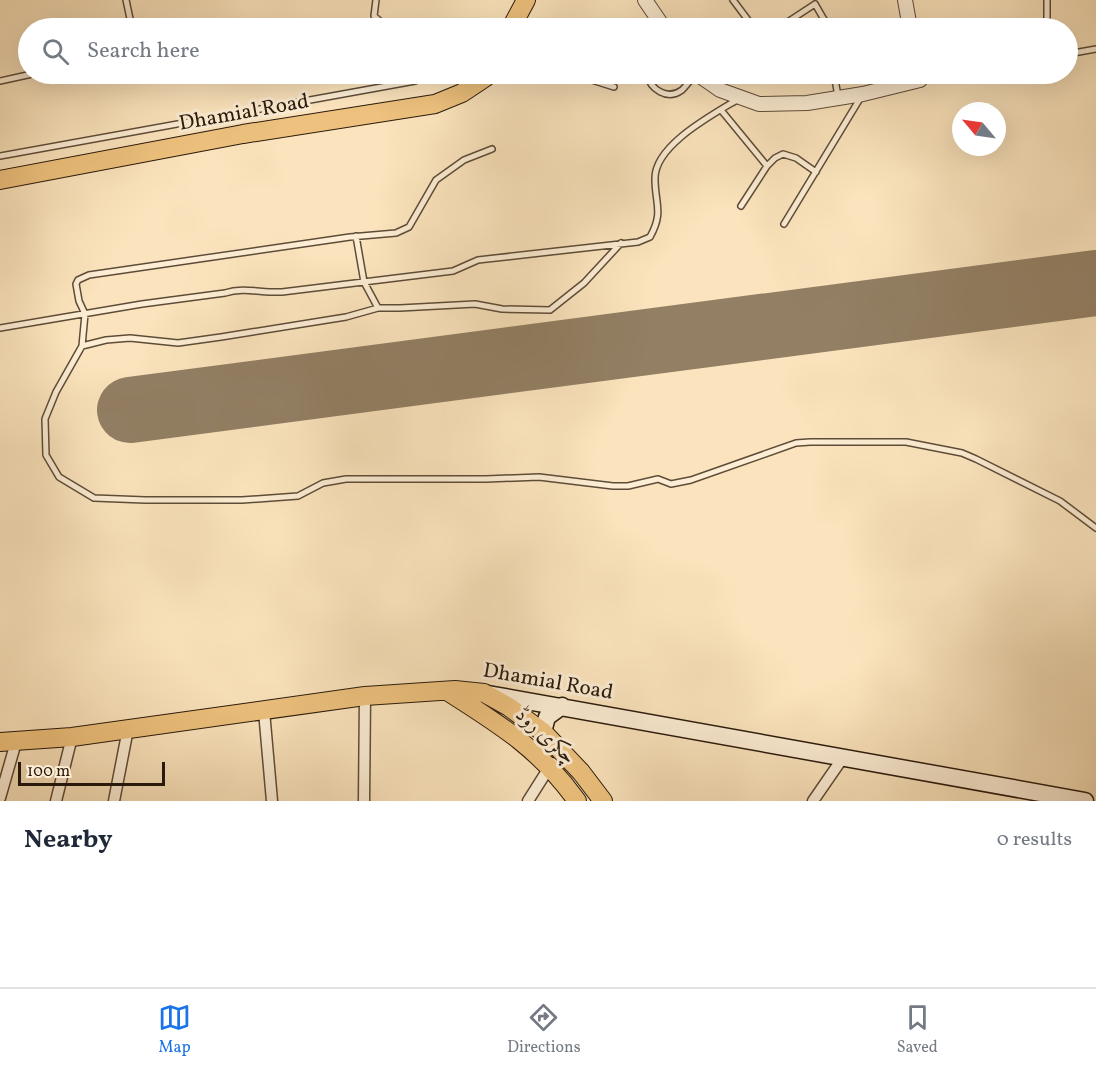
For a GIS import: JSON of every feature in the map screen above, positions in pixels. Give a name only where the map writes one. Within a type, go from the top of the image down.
[{"type":"main road","points":[[516,18],[526,0]]},
{"type":"main road","name":"Dhamial Road","points":[[0,180],[243,134],[435,104],[462,93],[476,84]]},
{"type":"main road","name":"Dhamial Road","points":[[8,742],[128,729],[366,696],[447,691],[484,693],[1085,801]]},
{"type":"main road","name":"چکری روڈ","points":[[447,691],[512,734],[550,766],[577,801]]},
{"type":"main road","name":"چکری روڈ","points":[[484,693],[509,707],[543,732],[603,801]]},
{"type":"main road","points":[[543,732],[546,717],[562,706]]},
{"type":"street","points":[[645,0],[657,18]]},
{"type":"street","points":[[905,0],[908,18]]},
{"type":"street","points":[[711,84],[720,90],[759,104],[807,103],[862,94],[896,84]]},
{"type":"street","points":[[364,801],[366,696]]},
{"type":"street","points":[[264,711],[272,801]]},
{"type":"street","points":[[114,801],[128,729]]},
{"type":"street","points":[[56,801],[72,736]]},
{"type":"street","points":[[0,798],[8,742]]},
{"type":"street","points":[[528,801],[561,750]]},
{"type":"street","points":[[813,801],[842,759]]},
{"type":"lane","points":[[126,0],[129,18]]},
{"type":"lane","points":[[376,0],[374,16],[376,18]]},
{"type":"lane","points":[[734,0],[747,18]]},
{"type":"lane","points":[[1047,0],[1047,18]]},
{"type":"lane","points":[[794,18],[815,4],[824,18]]},
{"type":"lane","points":[[1078,52],[1096,49]]},
{"type":"lane","points":[[0,81],[18,77]]},
{"type":"lane","points":[[0,156],[398,84]]},
{"type":"lane","points":[[605,84],[614,87]]},
{"type":"lane","points":[[650,84],[662,93],[676,92],[687,84]]},
{"type":"lane","points":[[836,84],[838,98]]},
{"type":"lane","points":[[784,224],[862,94]]},
{"type":"lane","points":[[0,328],[225,293],[237,289],[262,293],[282,292],[453,271],[478,260],[638,242],[650,237],[659,216],[656,166],[673,144],[696,125],[741,97]]},
{"type":"lane","points":[[721,110],[767,166]]},
{"type":"lane","points":[[492,149],[464,160],[436,180],[409,227],[396,232],[89,275],[78,280],[76,284],[79,301],[85,314],[82,346],[45,419],[46,455],[59,477],[94,498],[145,500],[242,500],[298,496],[323,483],[346,479],[539,477],[628,486],[658,479],[671,484],[691,480],[796,443],[906,442],[962,453],[976,459],[1060,501],[1096,528]]},
{"type":"lane","points":[[741,206],[767,166],[783,154],[796,158],[816,172]]},
{"type":"lane","points":[[356,236],[364,282],[378,308]]},
{"type":"lane","points":[[82,346],[106,340],[130,338],[178,343],[346,317],[378,308],[475,304],[502,309],[550,310],[584,283],[621,243]]},
{"type":"runway","points":[[130,410],[1096,283]]}]
